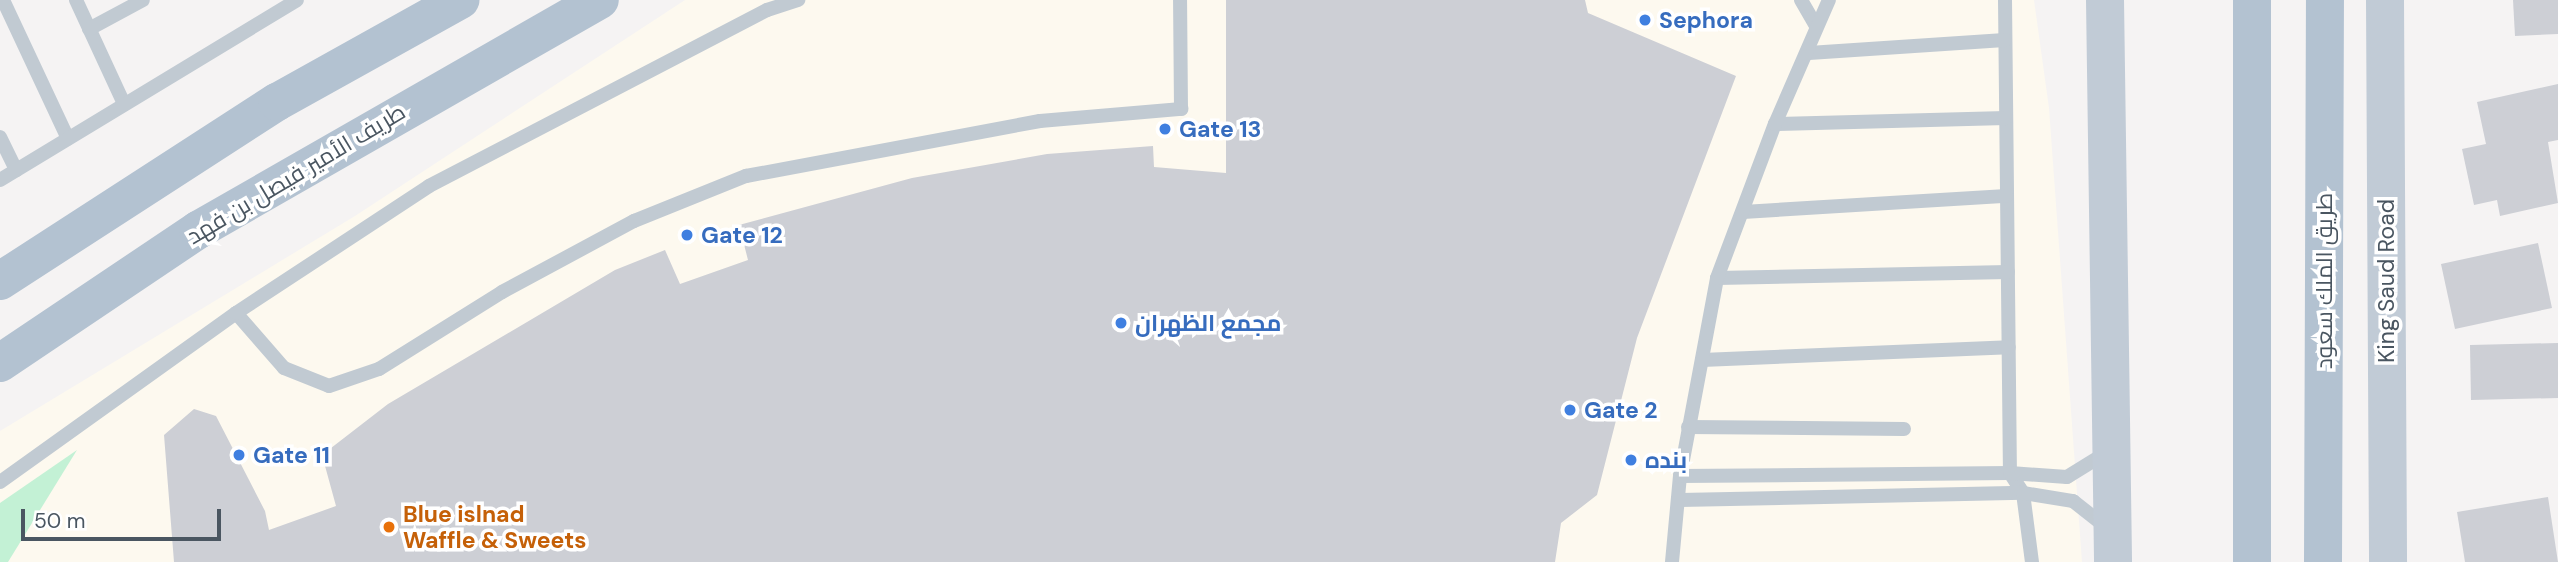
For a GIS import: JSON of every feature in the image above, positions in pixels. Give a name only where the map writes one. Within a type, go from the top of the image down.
[{"type":"main road","points":[[0,281],[277,102],[460,0]]},
{"type":"main road","name":"طريف الأمير فيصل بن فهد","points":[[0,362],[198,230],[600,0]]},
{"type":"main road","points":[[2105,0],[2113,547]]},
{"type":"main road","points":[[2252,0],[2252,562]]},
{"type":"main road","name":"طريق الملك سعود","points":[[2323,562],[2325,0]]},
{"type":"main road","name":"King Saud Road","points":[[2385,0],[2388,562]]},
{"type":"lane","points":[[3,0],[68,139]]},
{"type":"lane","points":[[76,0],[124,104]]},
{"type":"lane","points":[[89,29],[143,0]]},
{"type":"lane","points":[[0,180],[297,0]]},
{"type":"lane","points":[[0,482],[236,313],[429,186],[767,10],[798,0]]},
{"type":"lane","points":[[236,313],[284,368],[329,386],[379,369],[502,292],[634,221],[746,176],[1041,121],[1181,108],[1180,0]]},
{"type":"lane","points":[[1801,0],[1816,26]]},
{"type":"lane","points":[[1672,562],[1680,500],[1680,477],[1717,278],[1775,124],[1809,53],[1816,26],[1829,0]]},
{"type":"lane","points":[[2005,0],[2010,473],[2023,493],[2032,562]]},
{"type":"lane","points":[[1809,53],[2005,40]]},
{"type":"lane","points":[[1775,124],[2006,118]]},
{"type":"lane","points":[[0,137],[16,170]]},
{"type":"lane","points":[[1743,212],[2007,196]]},
{"type":"lane","points":[[1717,278],[2008,272]]},
{"type":"lane","points":[[1702,360],[2009,347]]},
{"type":"lane","points":[[1688,427],[1904,429]]},
{"type":"lane","points":[[1680,477],[2010,473],[2067,477],[2110,450]]},
{"type":"lane","points":[[1680,500],[2023,493],[2073,501],[2113,547]]},
{"type":"shaded area","name":"مجمع الظهران","points":[[685,0],[2034,0],[2049,108],[2082,562],[0,562],[0,431],[355,216]]},
{"type":"green space","points":[[77,450],[8,562],[0,562],[0,503]]},
{"type":"building","points":[[1226,0],[1585,0],[1588,13],[1736,76],[1637,338],[1597,495],[1561,523],[1555,562],[174,562],[164,435],[194,409],[216,416],[265,511],[269,530],[336,506],[322,455],[388,404],[615,270],[665,250],[680,284],[748,260],[739,225],[912,178],[1047,154],[1153,146],[1154,167],[1226,173]]},
{"type":"building","points":[[2513,0],[2558,0],[2558,34],[2515,36]]},
{"type":"building","points":[[2558,84],[2558,140],[2548,142],[2558,203],[2500,216],[2497,200],[2474,205],[2462,149],[2486,144],[2477,102]]},
{"type":"building","points":[[2538,243],[2552,308],[2455,329],[2441,264]]},
{"type":"building","points":[[2558,343],[2558,398],[2471,400],[2470,345]]},
{"type":"building","points":[[2548,497],[2558,562],[2465,562],[2457,512]]},
{"type":"place","name":"Sephora","points":[[1645,20]]},
{"type":"place","name":"Gate 13","points":[[1165,129]]},
{"type":"place","name":"Gate 12","points":[[687,235]]},
{"type":"place","name":"مجمع الظهران","points":[[1121,323]]},
{"type":"place","name":"Gate 2","points":[[1570,410]]},
{"type":"place","name":"Gate 11","points":[[239,455]]},
{"type":"place","name":"بنده","points":[[1631,460]]},
{"type":"place","name":"Blue islnad Waffle & Sweets","points":[[389,527]]}]
